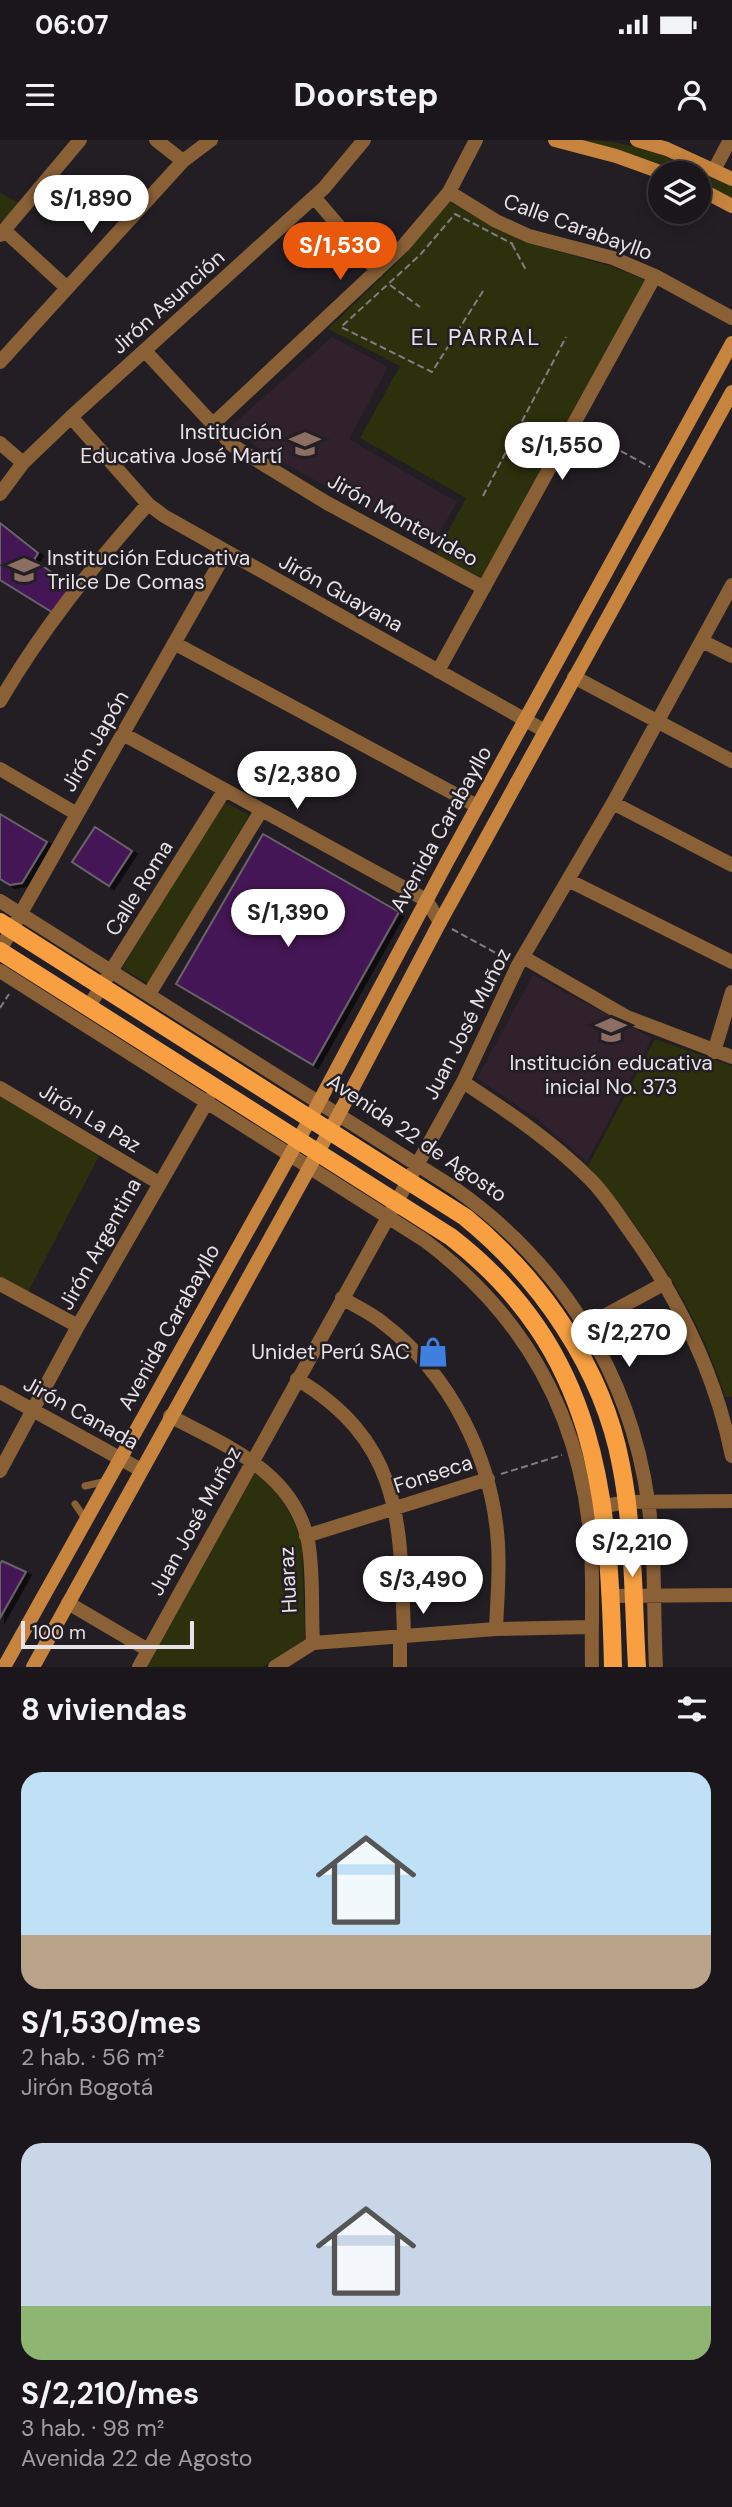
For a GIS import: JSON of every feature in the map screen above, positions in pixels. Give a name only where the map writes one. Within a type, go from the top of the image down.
[{"type":"main road","points":[[555,140],[648,168]]},
{"type":"main road","points":[[637,140],[732,179]]},
{"type":"main road","points":[[711,195],[732,206]]},
{"type":"main road","name":"Avenida Carabayllo","points":[[4,1667],[320,1101],[477,806],[732,343]]},
{"type":"main road","name":"Avenida Carabayllo","points":[[33,1667],[339,1114],[440,922],[732,392]]},
{"type":"main road","name":"Avenida 22 de Agosto","points":[[11,922],[102,987],[329,1131],[413,1173],[486,1234],[533,1285],[557,1317],[599,1395],[621,1462],[627,1503],[638,1667]]},
{"type":"main road","points":[[0,951],[89,1006],[294,1147],[392,1210],[470,1252],[492,1271],[531,1319],[556,1359],[585,1424],[604,1506],[613,1667]]},
{"type":"street","points":[[66,287],[2,233],[80,140]]},
{"type":"street","points":[[156,140],[183,160]]},
{"type":"street","points":[[0,362],[183,160],[211,140]]},
{"type":"street","name":"Jirón Asunción","points":[[0,494],[23,463],[314,197],[364,140]]},
{"type":"street","points":[[212,425],[404,245],[449,192],[477,140]]},
{"type":"street","points":[[714,170],[730,140]]},
{"type":"street","name":"Calle Carabayllo","points":[[449,192],[496,221],[529,236],[613,258],[654,276],[732,318]]},
{"type":"street","points":[[314,197],[377,271]]},
{"type":"street","points":[[439,671],[654,276]]},
{"type":"street","name":"Jirón Montevideo","points":[[146,352],[212,425],[256,461],[484,588]]},
{"type":"street","name":"Jirón Guayana","points":[[71,417],[148,504],[226,552],[545,732]]},
{"type":"street","points":[[0,443],[23,463]]},
{"type":"street","points":[[0,701],[20,667],[86,574],[148,504]]},
{"type":"street","name":"Jirón Japón","points":[[0,951],[11,922],[77,814],[226,552]]},
{"type":"street","name":"Juan José Muñoz","points":[[139,1667],[463,1082],[521,961],[613,803],[732,585]]},
{"type":"street","points":[[702,641],[732,656]]},
{"type":"street","points":[[174,643],[477,806]]},
{"type":"street","points":[[575,677],[732,761]]},
{"type":"street","points":[[123,734],[426,900],[440,922]]},
{"type":"street","points":[[0,769],[77,814]]},
{"type":"street","name":"Calle Roma","points":[[89,1006],[224,791]]},
{"type":"street","points":[[613,803],[732,865]]},
{"type":"street","points":[[149,993],[261,811]]},
{"type":"street","points":[[568,880],[696,947],[732,962]]},
{"type":"street","name":"Avenida 22 de Agosto","points":[[0,901],[11,922],[113,971],[149,993],[320,1101],[413,1173],[498,1220],[549,1274],[586,1326],[608,1363],[629,1418],[648,1502],[656,1667]]},
{"type":"street","points":[[521,961],[627,1017],[732,1057]]},
{"type":"street","points":[[0,971],[208,1100],[294,1147]]},
{"type":"street","points":[[714,1052],[732,992]]},
{"type":"street","points":[[463,1082],[523,1122],[591,1180],[665,1283],[710,1371],[727,1411],[732,1456]]},
{"type":"street","name":"Jirón La Paz","points":[[0,1088],[159,1183]]},
{"type":"street","name":"Jirón Argentina","points":[[0,1471],[78,1326],[208,1100]]},
{"type":"street","points":[[392,1210],[454,1262],[512,1322],[550,1386],[573,1451],[590,1534],[592,1667]]},
{"type":"street","points":[[586,1326],[665,1283]]},
{"type":"street","points":[[0,1284],[78,1326]]},
{"type":"street","points":[[342,1298],[383,1323],[431,1372],[460,1413],[488,1479],[498,1544],[496,1629]]},
{"type":"street","points":[[297,1379],[336,1404],[355,1425],[388,1478],[400,1542],[400,1667]]},
{"type":"street","name":"Jirón Canada","points":[[0,1392],[141,1470]]},
{"type":"street","name":"Huaraz","points":[[170,1416],[253,1460],[281,1485],[294,1505],[306,1536],[313,1643]]},
{"type":"street","name":"Fonseca","points":[[306,1536],[488,1479]]},
{"type":"street","points":[[604,1506],[648,1502],[732,1501]]},
{"type":"street","points":[[611,1596],[732,1595]]},
{"type":"street","points":[[68,1603],[148,1650]]},
{"type":"street","points":[[275,1667],[313,1643],[496,1629],[591,1628]]},
{"type":"lane","points":[[85,1486],[107,1480]]},
{"type":"lane","points":[[75,1504],[86,1520]]},
{"type":"path","points":[[455,214],[420,255],[341,327],[432,372],[483,290]]},
{"type":"path","points":[[512,244],[526,270]]},
{"type":"path","points":[[389,284],[420,307]]},
{"type":"path","points":[[483,496],[566,337]]},
{"type":"path","points":[[573,425],[660,473]]},
{"type":"path","points":[[440,922],[521,961]]},
{"type":"path","points":[[0,1008],[17,982]]},
{"type":"path","name":"Fonseca","points":[[488,1479],[573,1451]]},
{"type":"shaded area","name":"Institución Educativa José Martí","points":[[332,337],[388,367],[349,439],[457,502],[432,546],[259,449],[231,426]]},
{"type":"shaded area","points":[[533,975],[652,1038],[587,1162],[537,1119],[477,1078]]},
{"type":"green space","points":[[584,140],[641,148],[679,161],[648,163]]},
{"type":"green space","points":[[711,176],[732,186],[732,199],[711,189]]},
{"type":"green space","points":[[0,193],[19,203],[0,223]]},
{"type":"green space","points":[[450,202],[519,240],[610,266],[645,280],[482,579],[436,554],[466,498],[360,438],[400,366],[328,329],[400,260]]},
{"type":"green space","points":[[224,802],[249,815],[149,984],[122,968]]},
{"type":"green space","points":[[655,1039],[732,1066],[732,1397],[725,1397],[701,1334],[650,1246],[588,1166]]},
{"type":"green space","points":[[0,1095],[99,1156],[28,1292],[0,1277]]},
{"type":"green space","points":[[255,1471],[284,1504],[302,1544],[305,1639],[263,1667],[147,1667]]},
{"type":"building","name":"Institución Educativa Trilce De Comas","points":[[0,523],[38,553],[34,560],[74,588],[55,614],[0,580]]},
{"type":"building","points":[[0,814],[47,842],[22,883],[10,885],[0,879]]},
{"type":"building","points":[[95,827],[132,851],[109,886],[72,862]]},
{"type":"building","points":[[263,834],[399,912],[313,1065],[176,984]]},
{"type":"building","points":[[2,1561],[26,1572],[0,1618],[0,1564]]},
{"type":"place","name":"Institución Educativa José Martí","points":[[305,444]]},
{"type":"place","name":"Institución Educativa Trilce De Comas","points":[[24,570]]},
{"type":"place","name":"Institución educativa inicial No. 373","points":[[611,1030]]},
{"type":"place","name":"Unidet Perú SAC","points":[[433,1352]]},
{"type":"district","name":"EL PARRAL","points":[[476,337]]}]
